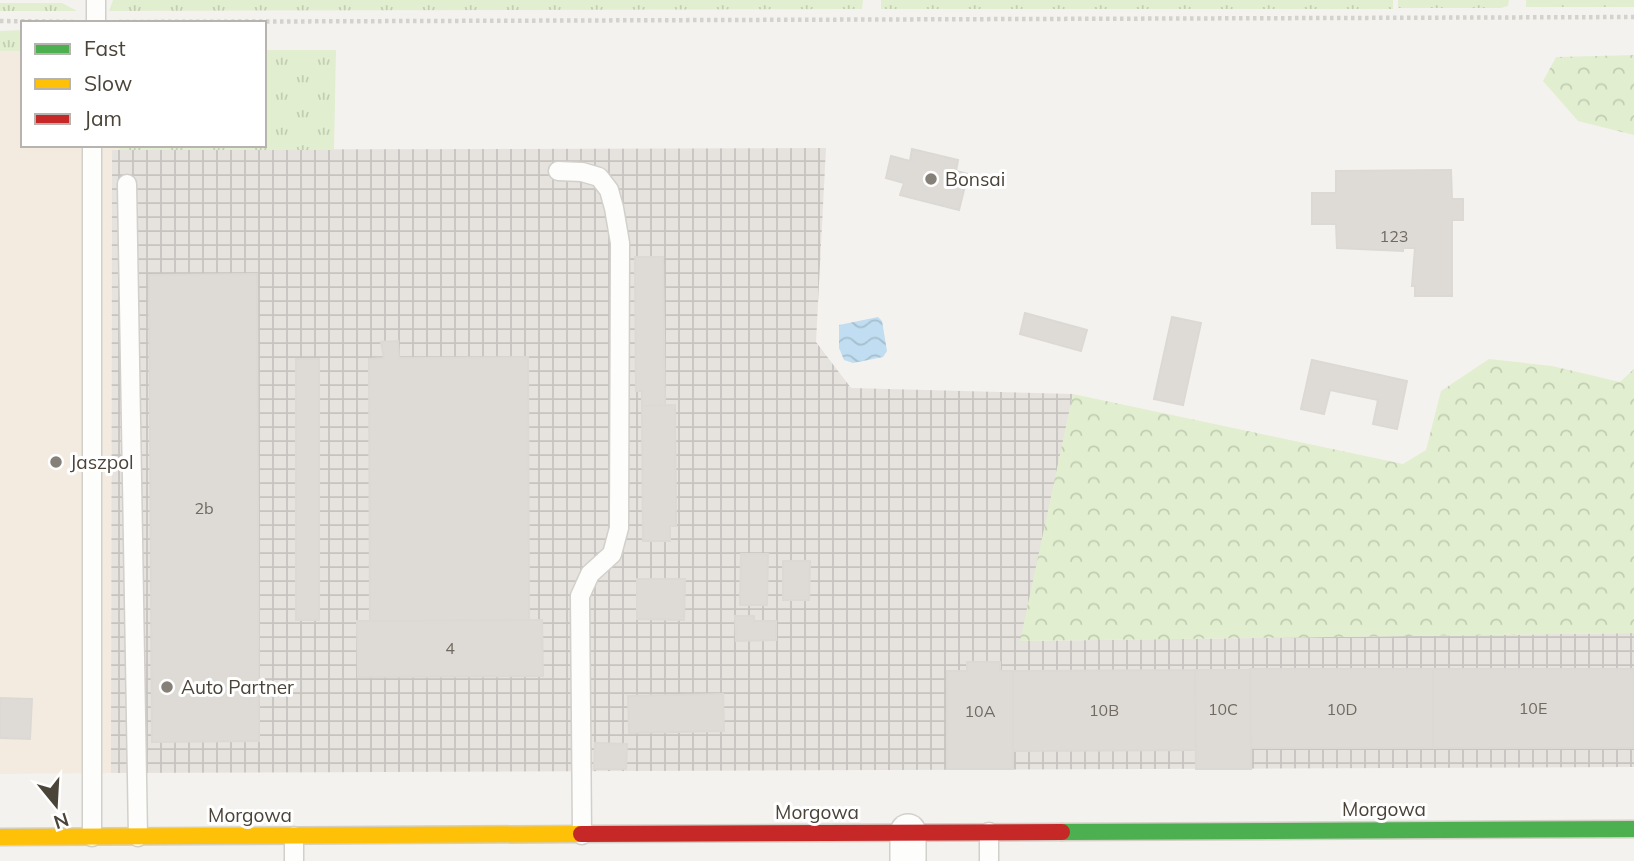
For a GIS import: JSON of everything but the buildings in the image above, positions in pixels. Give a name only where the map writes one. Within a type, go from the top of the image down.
[{"type":"street","name":"Morgowa","points":[[0,837],[138,837],[245,843],[294,836],[582,835],[908,847],[989,832],[1634,829]]},
{"type":"lane","points":[[96,0],[96,21]]},
{"type":"lane","points":[[92,147],[92,837]]},
{"type":"lane","points":[[558,171],[582,172],[599,177],[609,190],[620,243],[619,528],[612,554],[590,574],[580,596],[582,835]]},
{"type":"lane","points":[[127,184],[138,837]]},
{"type":"lane","points":[[989,832],[989,861]]},
{"type":"lane","points":[[294,836],[294,861]]},
{"type":"path","points":[[266,21],[1634,17]]},
{"type":"path","points":[[0,21],[21,21]]},
{"type":"shaded area","name":"Jaszpol","points":[[0,51],[21,51],[21,147],[119,147],[119,150],[112,150],[111,773],[0,774]]},
{"type":"shaded area","points":[[826,148],[816,342],[851,388],[1073,394],[1021,641],[1634,633],[1634,767],[111,773],[112,150]]},
{"type":"green space","points":[[113,0],[863,0],[862,9],[109,11]]},
{"type":"green space","points":[[881,0],[1393,0],[1393,9],[881,9]]},
{"type":"green space","points":[[1398,0],[1509,0],[1508,6],[1501,8],[1398,8]]},
{"type":"green space","points":[[1526,0],[1634,0],[1634,7],[1526,7]]},
{"type":"green space","points":[[0,3],[62,3],[77,11],[0,11]]},
{"type":"green space","points":[[21,30],[21,51],[0,51],[0,31]]},
{"type":"green space","points":[[266,50],[336,50],[334,150],[119,150],[119,147],[266,147]]},
{"type":"green space","points":[[1634,55],[1634,135],[1578,121],[1543,81],[1556,57]]},
{"type":"green space","points":[[1489,359],[1552,366],[1620,382],[1634,369],[1634,633],[1020,641],[1073,394],[1403,464],[1426,450],[1441,391]]},
{"type":"water","points":[[878,317],[882,321],[887,351],[883,357],[853,363],[844,360],[839,348],[839,325]]},
{"type":"traffic: fast","points":[[1062,832],[1634,829]]},
{"type":"traffic: slow","points":[[0,837],[581,834]]},
{"type":"traffic: jam","points":[[581,834],[1062,832]]},
{"type":"place","name":"Bonsai","points":[[931,179]]},
{"type":"place","name":"Jaszpol","points":[[56,462]]},
{"type":"place","name":"Auto Partner","points":[[167,687]]}]
